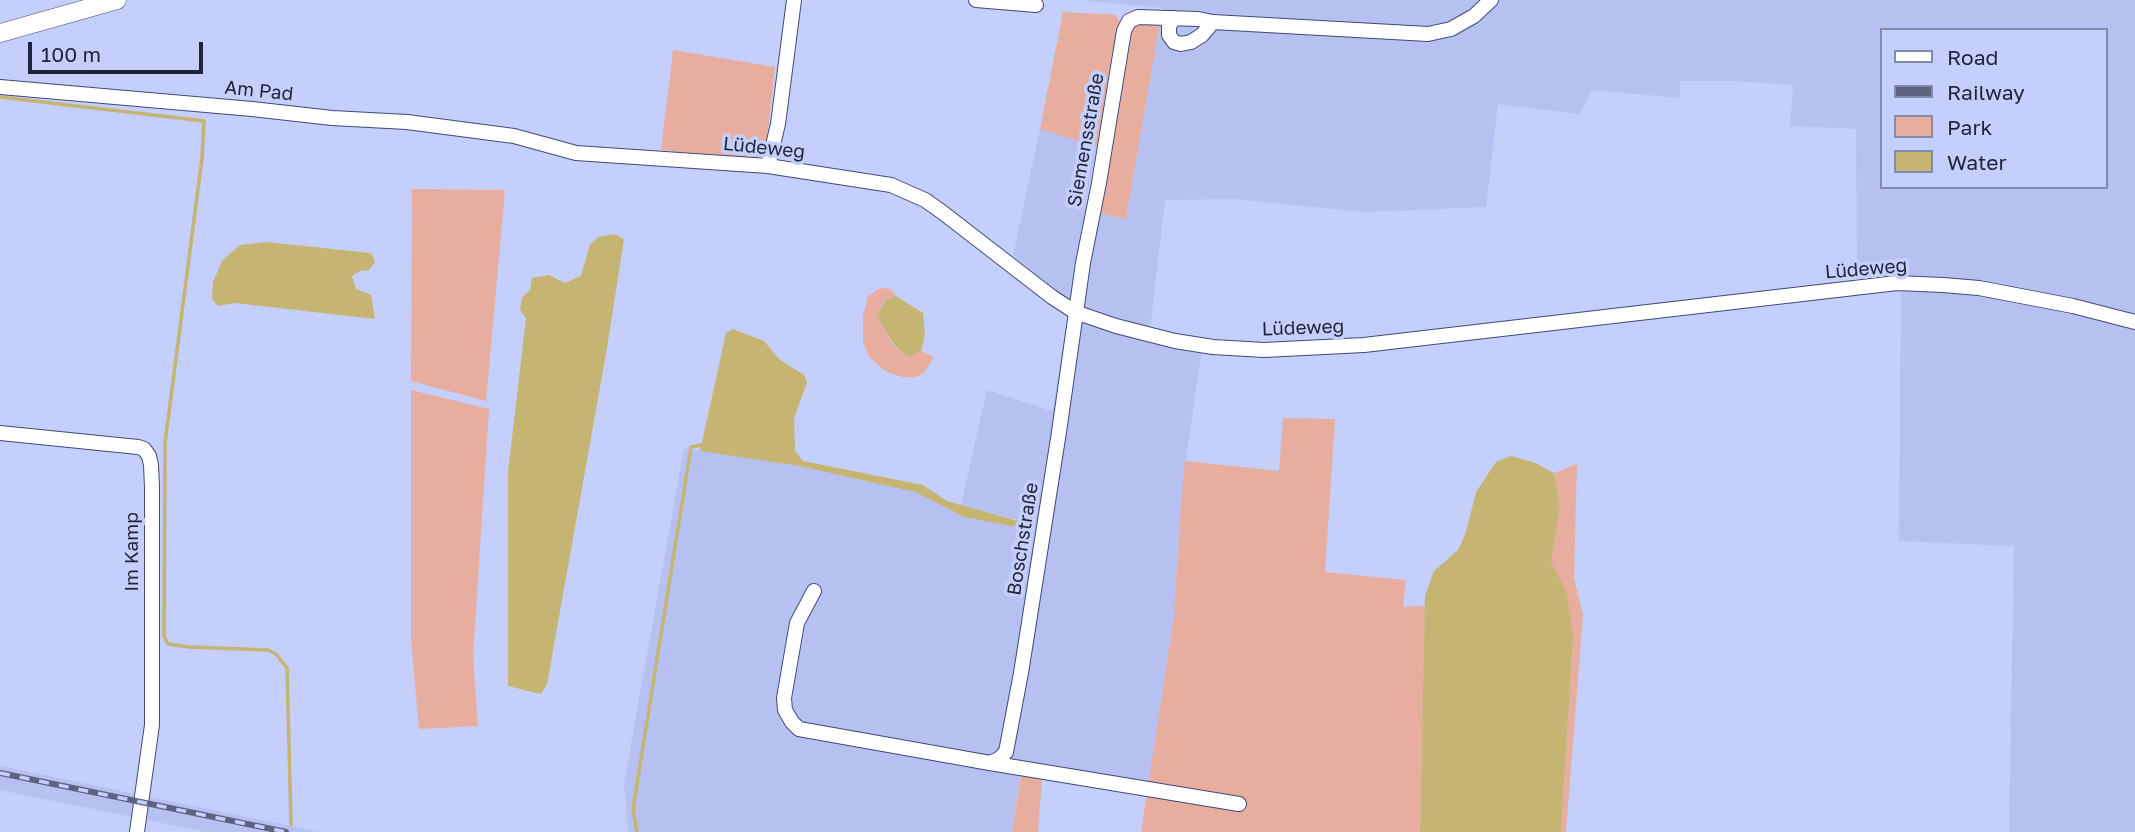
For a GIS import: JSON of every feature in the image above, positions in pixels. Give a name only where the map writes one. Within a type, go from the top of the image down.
[{"type":"main road","points":[[0,33],[117,0]]},
{"type":"street","points":[[768,166],[778,124],[794,0]]},
{"type":"street","points":[[976,0],[1036,5]]},
{"type":"street","name":"Siemensstraße","points":[[1075,312],[1124,31],[1129,21],[1138,17],[1174,18],[1428,34],[1451,29],[1474,16],[1491,0]]},
{"type":"street","points":[[1174,18],[1169,35],[1181,44],[1191,42],[1202,35],[1213,22]]},
{"type":"street","name":"Am Pad","points":[[0,87],[332,118],[407,122],[514,136]]},
{"type":"street","name":"Lüdeweg","points":[[514,136],[576,153],[768,166],[891,185],[907,191],[942,212],[1075,312],[1116,326],[1213,347],[1264,350],[1377,344],[1897,283],[1987,290],[2073,306],[2135,322]]},
{"type":"street","name":"Boschstraße","points":[[990,763],[1006,752],[1021,673],[1075,312]]},
{"type":"street","name":"Im Kamp","points":[[0,433],[138,447],[144,449],[149,456],[152,487],[152,725],[137,832]]},
{"type":"street","points":[[814,591],[797,623],[784,698],[785,710],[799,729],[1239,804]]},
{"type":"shaded area","points":[[1080,0],[2135,0],[2135,832],[2009,832],[2014,546],[1899,541],[1901,277],[1857,279],[1856,129],[1790,126],[1793,85],[1680,81],[1680,98],[1592,90],[1580,114],[1498,104],[1486,207],[1366,212],[1234,199],[1165,200],[1149,339],[1202,348],[1182,488],[1174,616],[1147,794],[1020,775],[1012,832],[628,832],[624,783],[684,448],[799,466],[915,492],[964,517],[1021,528],[1022,521],[961,505],[987,390],[1052,411],[1070,302],[1013,255],[1040,129],[1097,147],[1084,210],[1126,219],[1162,8]]},
{"type":"shaded area","points":[[0,766],[319,832],[206,832],[0,790]]},
{"type":"green space","points":[[1063,12],[1116,15],[1121,24],[1115,38],[1097,147],[1040,129]]},
{"type":"green space","points":[[1160,22],[1126,219],[1098,213],[1125,48],[1134,24]]},
{"type":"green space","points":[[673,50],[775,67],[765,156],[759,160],[661,150]]},
{"type":"green space","points":[[412,189],[505,190],[486,401],[411,381]]},
{"type":"green space","points":[[880,288],[891,289],[896,296],[884,301],[877,317],[894,346],[909,357],[921,351],[934,357],[924,373],[915,377],[902,377],[885,371],[869,357],[863,342],[863,316],[868,296]]},
{"type":"green space","points":[[411,390],[489,409],[473,656],[478,726],[419,729],[411,640]]},
{"type":"green space","points":[[1283,418],[1335,419],[1325,572],[1406,580],[1403,607],[1425,606],[1420,832],[1141,832],[1174,616],[1185,461],[1279,471]]},
{"type":"green space","points":[[1577,464],[1574,578],[1583,615],[1566,832],[1561,832],[1573,639],[1551,562],[1560,506],[1554,473]]},
{"type":"green space","points":[[1021,774],[1042,778],[1038,832],[1012,832]]},
{"type":"water","points":[[614,234],[624,239],[607,348],[547,684],[541,694],[508,686],[508,472],[526,318],[520,310],[522,298],[530,290],[532,278],[549,275],[565,283],[581,276],[590,244],[599,237]]},
{"type":"water","points":[[266,242],[371,253],[375,262],[368,271],[362,270],[352,276],[356,289],[371,295],[375,319],[235,303],[218,306],[212,299],[213,282],[222,261],[240,245]]},
{"type":"water","points":[[896,296],[923,313],[925,335],[921,351],[909,357],[895,346],[877,317],[885,301]]},
{"type":"water","points":[[733,329],[764,341],[779,359],[804,375],[807,382],[794,419],[795,451],[803,461],[923,485],[947,501],[1022,522],[1021,528],[964,517],[915,492],[799,466],[700,451],[726,333]]},
{"type":"water","points":[[1511,456],[1533,462],[1554,473],[1560,506],[1551,562],[1567,593],[1573,639],[1561,832],[1420,832],[1425,596],[1434,571],[1458,550],[1466,532],[1476,492],[1496,462]]},
{"type":"waterway","points":[[0,97],[204,121],[202,158],[165,443],[164,636],[168,644],[189,647],[268,650],[276,654],[287,668],[291,825]]},
{"type":"waterway","points":[[637,832],[633,809],[691,447],[701,445]]},
{"type":"railway","points":[[0,773],[286,832]]}]
